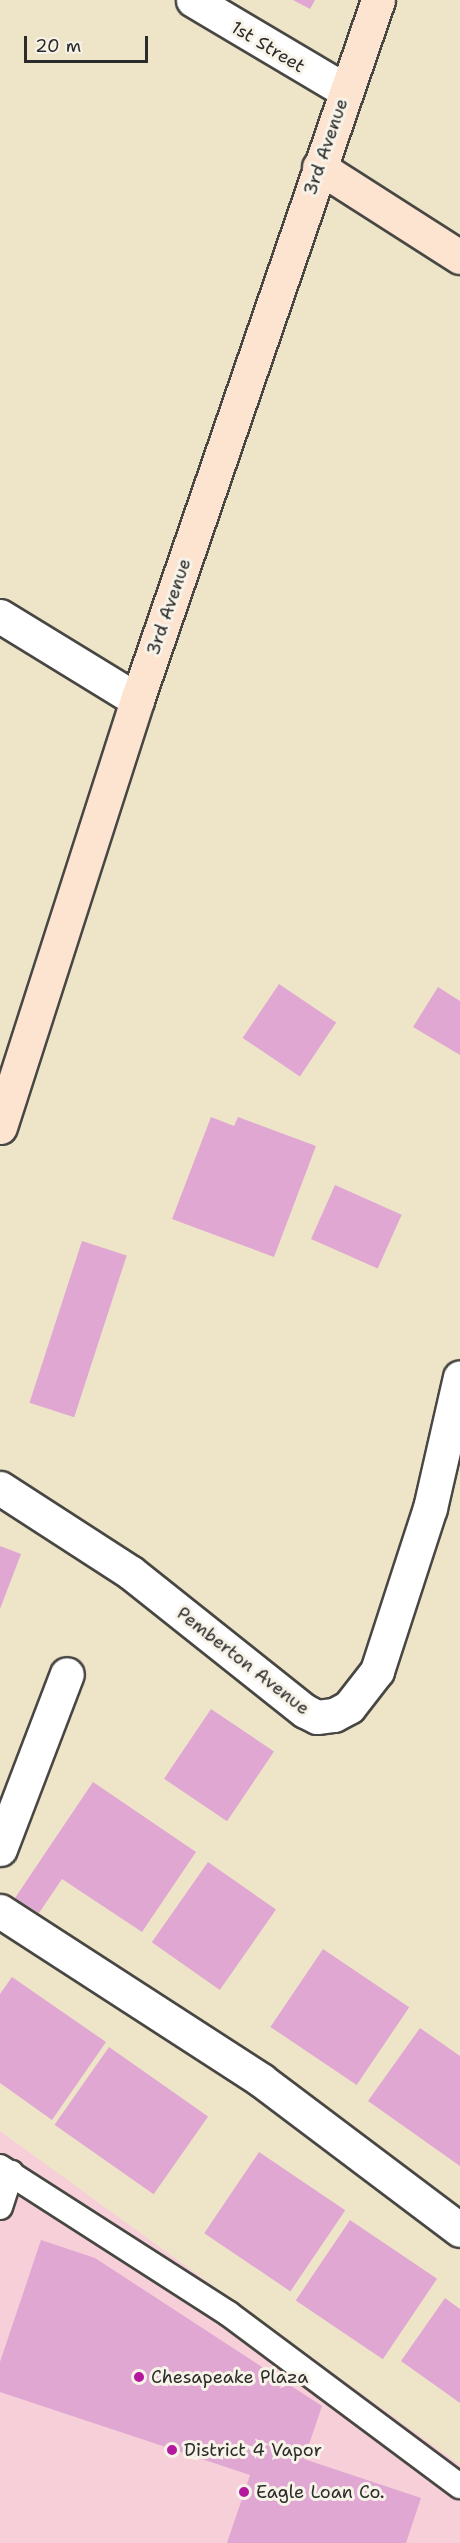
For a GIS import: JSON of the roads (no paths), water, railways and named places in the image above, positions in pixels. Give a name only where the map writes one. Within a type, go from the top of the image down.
[{"type":"street","name":"1st Street","points":[[193,0],[346,91]]},
{"type":"street","name":"3rd Avenue","points":[[0,1127],[137,700],[378,0]]},
{"type":"street","points":[[319,167],[460,257]]},
{"type":"street","points":[[0,616],[137,700]]},
{"type":"street","name":"Pemberton Avenue","points":[[0,1488],[130,1572],[305,1712],[334,1715],[349,1707],[377,1671],[430,1508],[460,1377]]},
{"type":"street","points":[[0,1849],[67,1674]]},
{"type":"street","points":[[0,1911],[261,2080],[460,2230]]},
{"type":"lane","points":[[0,2207],[5,2170],[229,2314],[460,2486]]},
{"type":"place","name":"Chesapeake Plaza","points":[[139,2377]]},
{"type":"place","name":"District 4 Vapor","points":[[172,2450]]},
{"type":"place","name":"Eagle Loan Co.","points":[[244,2492]]}]
